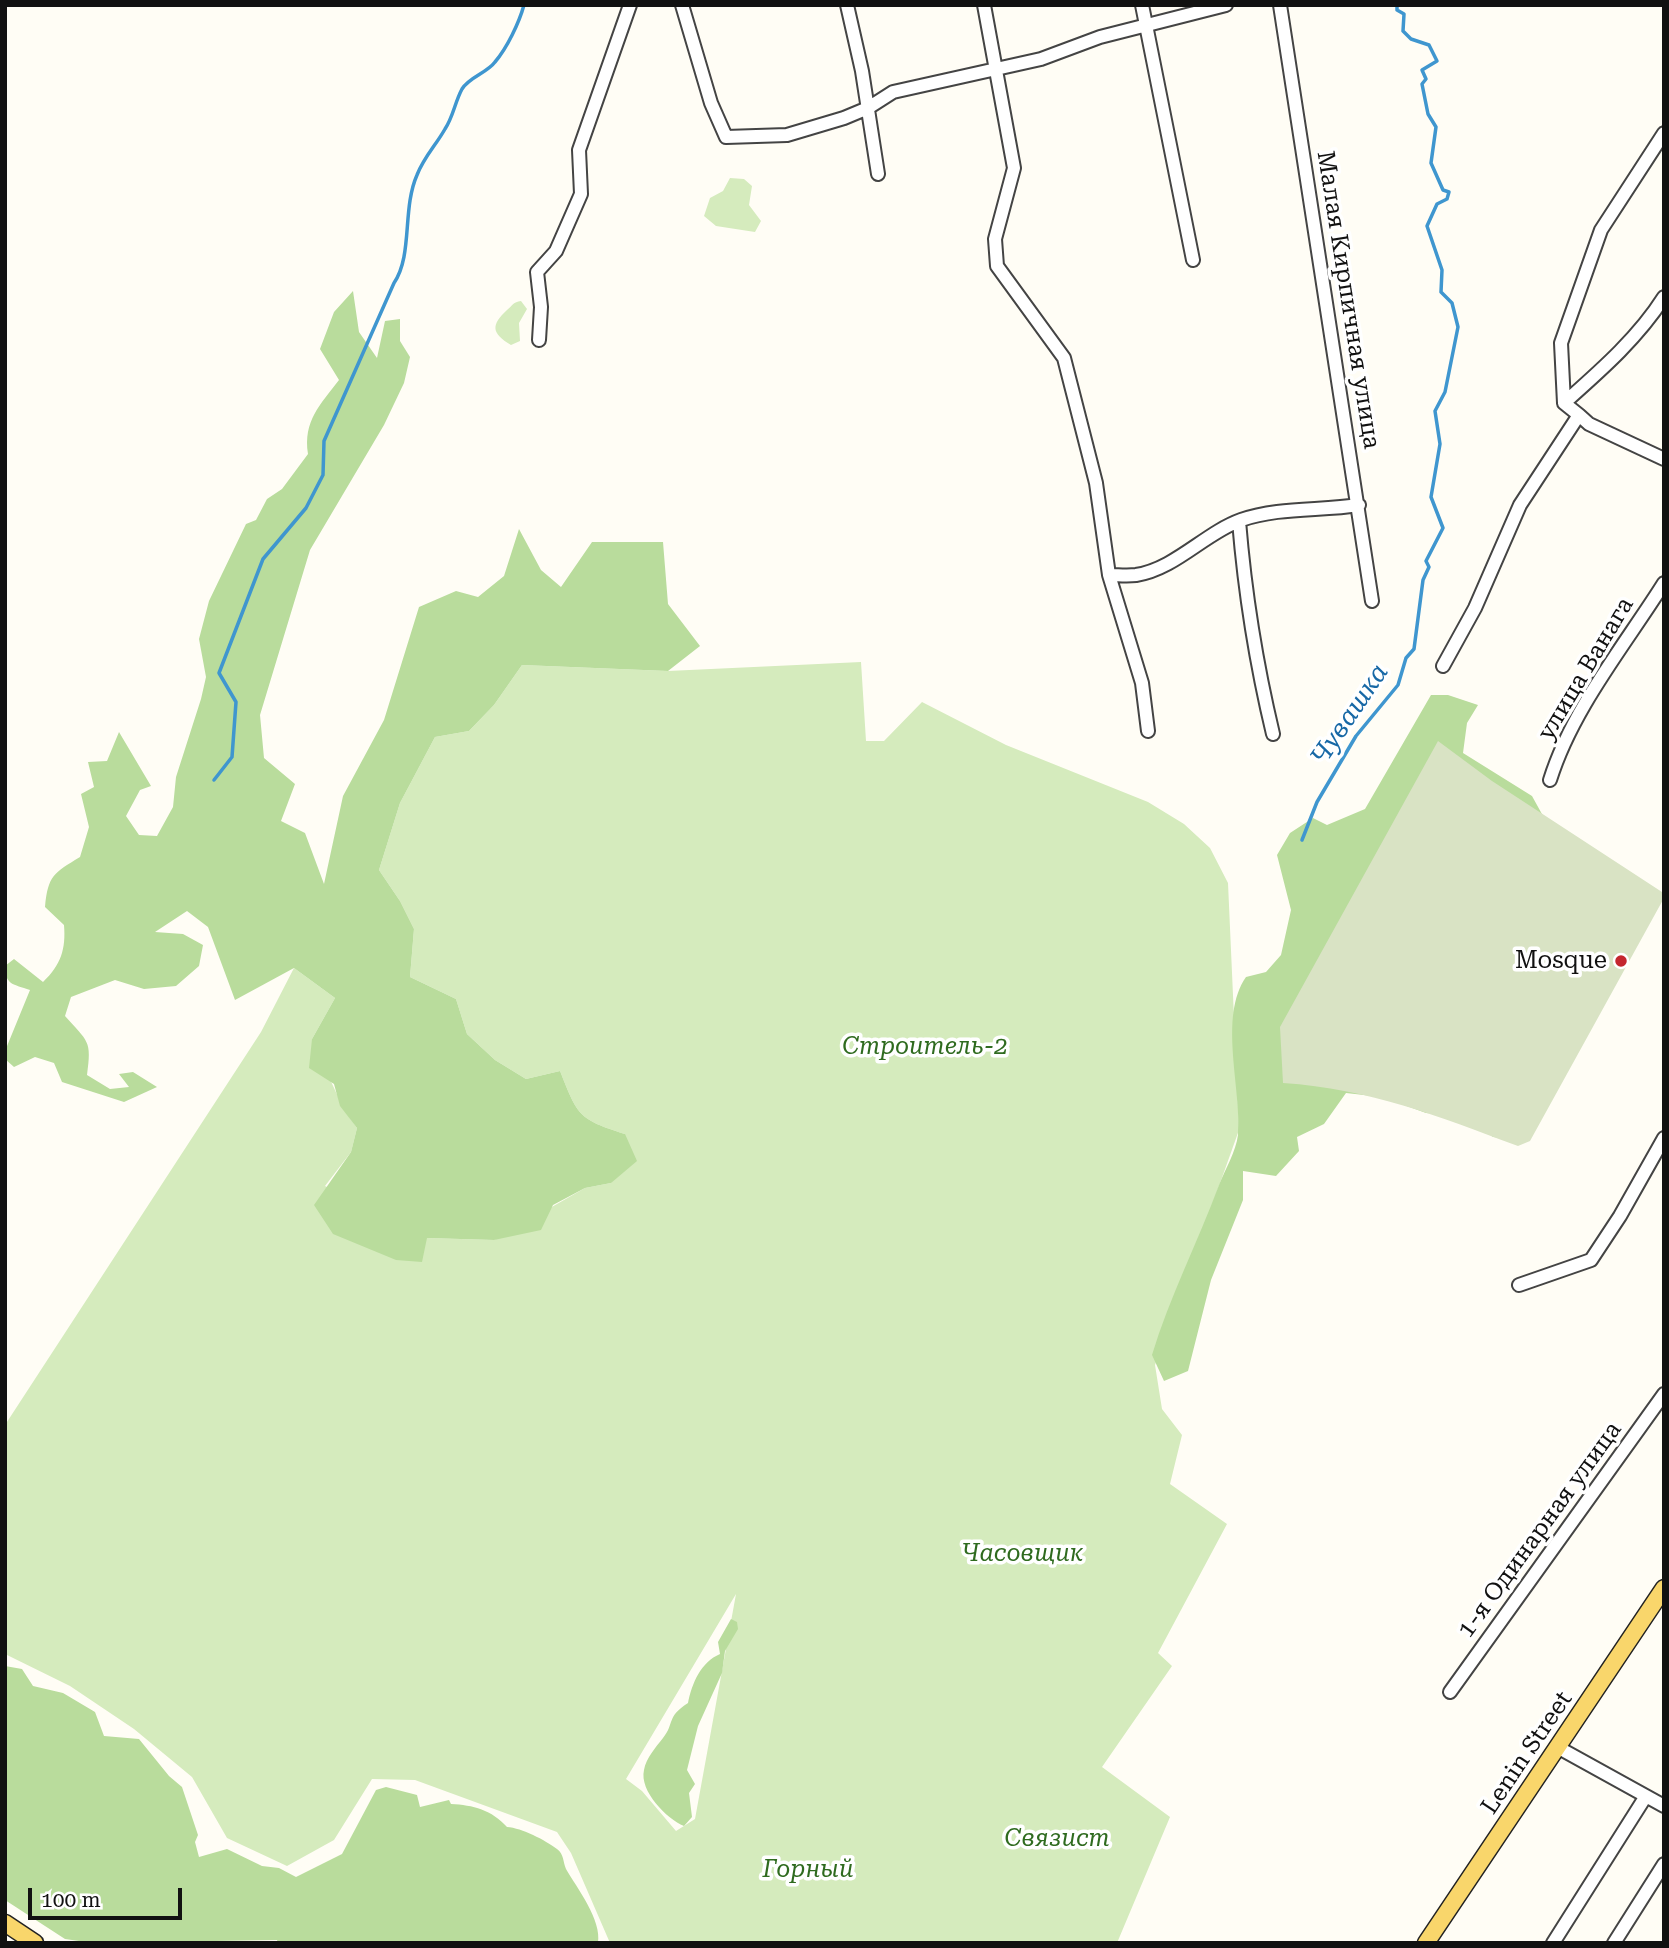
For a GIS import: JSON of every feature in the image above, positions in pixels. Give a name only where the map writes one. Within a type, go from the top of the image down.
[{"type":"main road","name":"Lenin Street","points":[[1426,1943],[1664,1588]]},
{"type":"main road","points":[[5,1923],[35,1943]]},
{"type":"street","points":[[539,340],[541,307],[537,272],[556,251],[581,194],[579,150],[630,5]]},
{"type":"street","points":[[682,5],[710,103],[726,137],[787,135],[867,108],[893,92],[1041,59],[1145,24],[1226,5]]},
{"type":"street","points":[[847,5],[878,174]]},
{"type":"street","points":[[984,5],[1014,168],[995,239],[997,266],[1064,358],[1096,483],[1109,575],[1142,683],[1148,731]]},
{"type":"street","points":[[1142,5],[1193,260]]},
{"type":"street","name":"Малая Кирпичная улица","points":[[1280,5],[1323,266],[1338,393],[1359,505],[1372,601]]},
{"type":"street","points":[[1664,133],[1601,230],[1561,343],[1564,403],[1589,424],[1664,459]]},
{"type":"street","points":[[1564,403],[1603,368],[1654,313],[1664,297]]},
{"type":"street","points":[[1443,666],[1475,608],[1520,505],[1578,415]]},
{"type":"street","points":[[1109,575],[1138,575],[1165,564],[1239,521],[1267,513],[1318,511],[1359,505]]},
{"type":"street","points":[[1239,521],[1248,614],[1273,734]]},
{"type":"street","name":"улица Ванага","points":[[1550,780],[1557,757],[1583,709],[1664,583]]},
{"type":"street","points":[[1519,1284],[1591,1260],[1620,1216],[1664,1138]]},
{"type":"street","name":"1-я Одинарная улица","points":[[1450,1692],[1664,1394]]},
{"type":"street","points":[[1559,1748],[1664,1805]]},
{"type":"street","points":[[1553,1943],[1646,1796]]},
{"type":"street","points":[[1614,1943],[1664,1864]]},
{"type":"green space","points":[[730,178],[744,179],[752,186],[749,205],[761,221],[755,232],[716,226],[704,216],[710,198],[723,191]]},
{"type":"green space","points":[[353,291],[359,332],[377,358],[385,321],[400,319],[400,341],[410,357],[404,383],[384,425],[310,550],[260,715],[264,758],[295,784],[281,821],[305,833],[324,884],[343,796],[384,720],[419,607],[456,591],[478,597],[504,576],[519,529],[541,570],[561,587],[592,542],[663,542],[668,604],[700,646],[668,671],[522,665],[494,705],[469,731],[435,737],[400,803],[379,870],[400,901],[414,929],[410,977],[456,999],[467,1034],[495,1060],[526,1079],[560,1071],[576,1107],[598,1124],[625,1134],[637,1161],[611,1183],[585,1188],[553,1205],[541,1230],[494,1240],[427,1238],[422,1262],[396,1260],[333,1234],[314,1205],[351,1152],[357,1128],[340,1106],[334,1084],[309,1068],[312,1039],[335,998],[294,968],[235,1000],[208,927],[187,911],[155,932],[183,934],[203,945],[199,966],[176,986],[144,989],[115,980],[71,997],[65,1016],[86,1042],[89,1055],[87,1075],[110,1089],[129,1087],[119,1074],[133,1072],[157,1087],[124,1102],[62,1082],[54,1063],[35,1057],[14,1067],[5,1059],[5,1051],[30,990],[8,980],[5,966],[14,959],[43,982],[58,963],[63,949],[64,925],[45,907],[46,896],[54,876],[80,857],[89,827],[81,794],[94,787],[88,762],[107,761],[119,732],[151,786],[140,790],[126,816],[139,835],[157,836],[173,807],[176,777],[206,677],[199,639],[209,601],[246,524],[256,520],[267,499],[282,489],[308,454],[308,432],[314,414],[339,380],[320,349],[334,312]]},
{"type":"green space","points":[[521,301],[527,309],[519,323],[520,341],[511,345],[497,333],[496,325],[513,304]]},
{"type":"green space","name":"Строитель-2","points":[[861,662],[866,741],[884,741],[922,702],[1006,745],[1148,802],[1184,824],[1210,848],[1228,883],[1239,1130],[1155,1365],[1162,1409],[1182,1435],[1170,1484],[1227,1524],[1158,1653],[1172,1666],[1102,1767],[1170,1817],[1117,1943],[610,1943],[571,1853],[557,1832],[415,1780],[372,1779],[334,1840],[287,1866],[227,1838],[192,1777],[134,1729],[70,1686],[5,1654],[5,1425],[261,1032],[294,968],[335,998],[312,1039],[338,1096],[357,1128],[351,1152],[325,1186],[427,1238],[494,1240],[585,1188],[611,1183],[625,1134],[598,1124],[582,1114],[571,1098],[560,1071],[526,1079],[495,1060],[467,1034],[456,999],[410,977],[414,929],[400,901],[379,870],[400,803],[435,737],[469,731],[494,705],[522,665],[668,671]],"holes":[[[736,1594],[695,1819],[676,1831],[642,1791],[626,1779]]]},
{"type":"green space","points":[[1431,695],[1448,695],[1478,705],[1467,723],[1463,753],[1532,796],[1548,825],[1515,1139],[1493,1137],[1477,1123],[1450,1115],[1426,1113],[1382,1097],[1346,1093],[1324,1124],[1297,1137],[1299,1151],[1276,1176],[1243,1171],[1243,1200],[1211,1280],[1188,1371],[1164,1381],[1152,1355],[1237,1141],[1232,1032],[1238,993],[1246,977],[1266,972],[1281,955],[1291,910],[1277,855],[1290,833],[1313,818],[1327,825],[1365,809]]},
{"type":"green space","points":[[1438,741],[1492,781],[1662,892],[1664,898],[1530,1141],[1518,1146],[1431,1114],[1375,1098],[1315,1086],[1283,1083],[1280,1027]]},
{"type":"green space","points":[[731,1619],[737,1622],[738,1629],[725,1651],[722,1673],[698,1726],[687,1770],[695,1784],[689,1793],[692,1817],[684,1826],[663,1811],[650,1795],[644,1770],[649,1757],[667,1733],[674,1716],[688,1703],[698,1674],[708,1662],[720,1654],[718,1642]]},
{"type":"green space","points":[[5,1666],[22,1669],[33,1686],[63,1693],[95,1712],[104,1736],[139,1739],[169,1776],[182,1787],[198,1835],[195,1842],[199,1857],[227,1849],[262,1866],[279,1868],[296,1877],[342,1854],[376,1790],[386,1787],[417,1795],[420,1807],[449,1800],[451,1804],[474,1807],[488,1813],[507,1827],[533,1835],[559,1851],[566,1869],[593,1914],[598,1943],[278,1943],[277,1940],[93,1943],[65,1939],[5,1900]]},
{"type":"waterway","points":[[214,780],[232,757],[236,702],[219,673],[263,559],[306,508],[323,475],[324,441],[400,272],[404,259],[412,188],[420,169],[448,124],[462,89],[492,66],[512,35],[524,5]]},
{"type":"waterway","name":"Чувашка","points":[[1302,840],[1317,802],[1356,736],[1398,685],[1406,658],[1414,649],[1423,580],[1429,567],[1426,561],[1443,528],[1431,497],[1440,444],[1435,411],[1445,392],[1458,327],[1452,303],[1441,292],[1442,270],[1427,226],[1437,204],[1447,199],[1449,192],[1443,190],[1431,163],[1436,127],[1428,114],[1422,84],[1426,79],[1422,70],[1437,61],[1429,45],[1411,39],[1403,31],[1404,14],[1397,10],[1397,5]]},
{"type":"place","name":"Mosque","points":[[1621,961]]},
{"type":"park label","name":"Часовщик","points":[[1022,1554]]},
{"type":"park label","name":"Связист","points":[[1057,1839]]},
{"type":"park label","name":"Горный","points":[[808,1870]]}]
